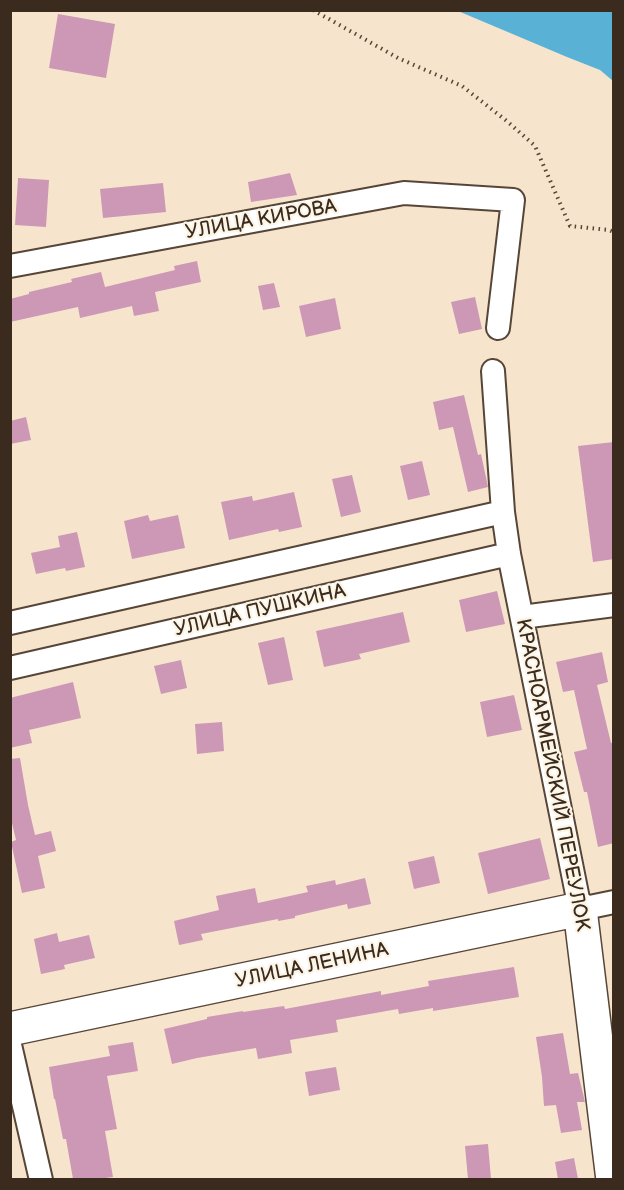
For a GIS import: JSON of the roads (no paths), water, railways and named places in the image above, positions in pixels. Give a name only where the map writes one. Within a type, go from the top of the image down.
[{"type":"street","name":"УЛИЦА КИРОВА","points":[[10,266],[404,193],[513,200],[498,328]]},
{"type":"street","name":"КРАСНОАРМЕЙСКИЙ ПЕРЕУЛОК","points":[[492,371],[503,512],[509,554],[580,909],[613,1179]]},
{"type":"street","points":[[10,623],[503,512]]},
{"type":"street","name":"УЛИЦА ПУШКИНА","points":[[10,668],[509,554]]},
{"type":"street","points":[[522,617],[614,605]]},
{"type":"street","name":"УЛИЦА ЛЕНИНА","points":[[10,1029],[614,902]]},
{"type":"street","points":[[10,1045],[41,1179]]},
{"type":"water","points":[[458,11],[613,11],[613,81],[600,70]]}]
